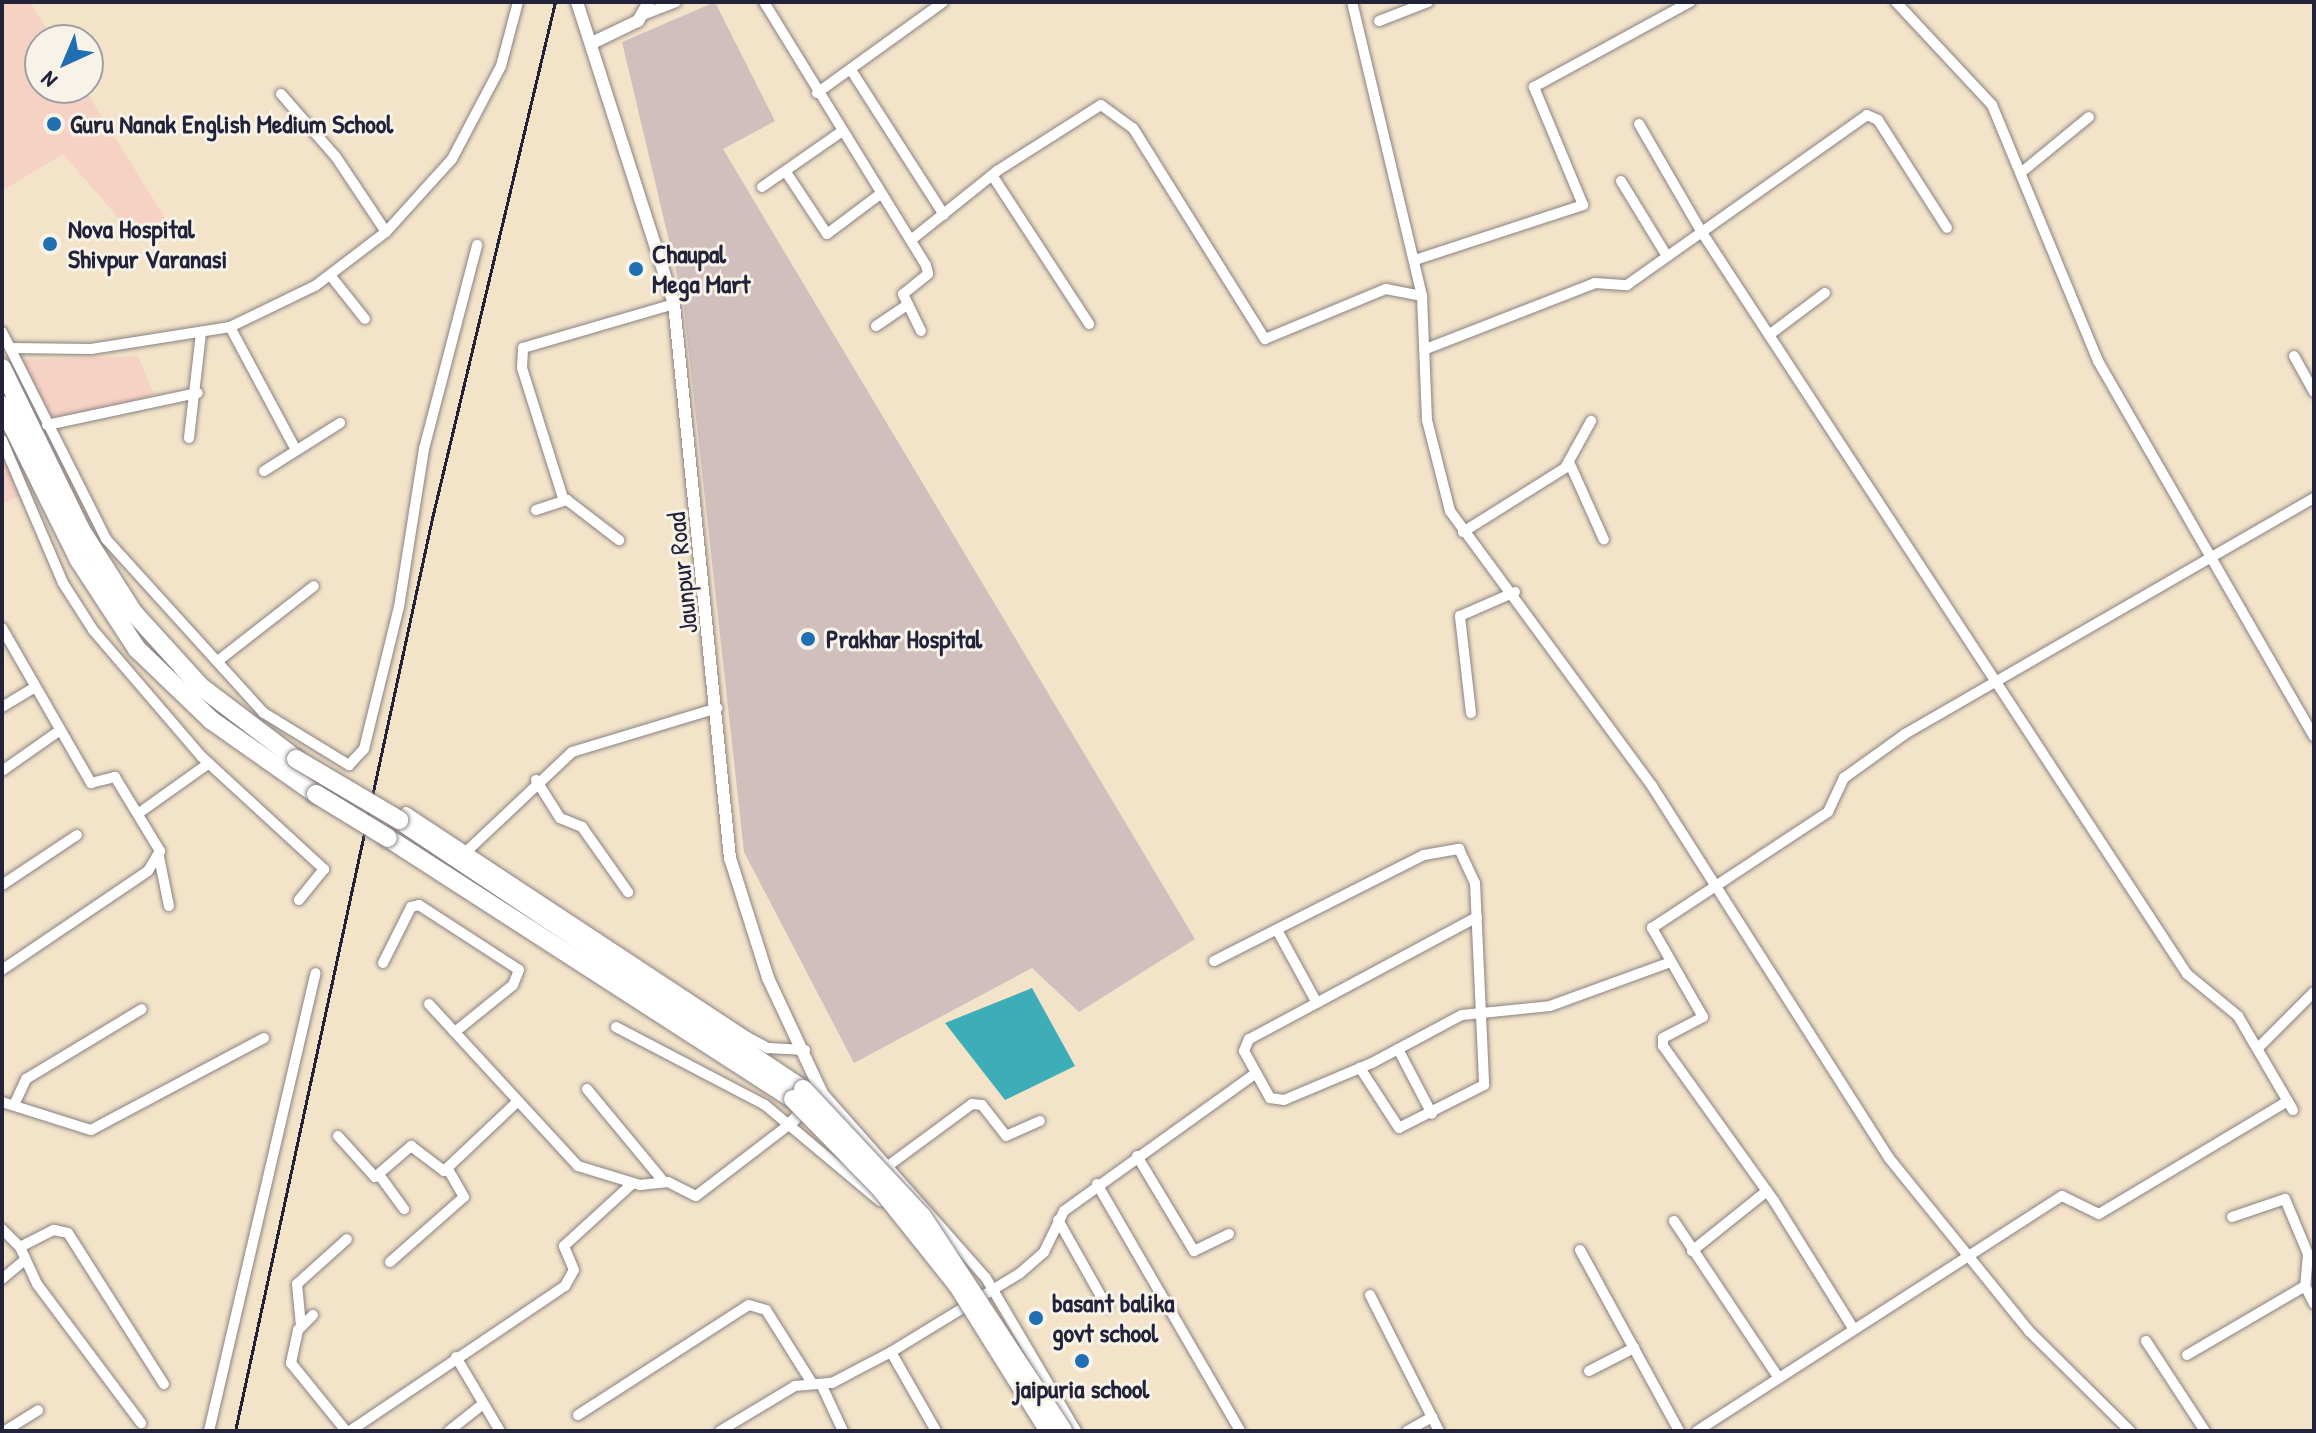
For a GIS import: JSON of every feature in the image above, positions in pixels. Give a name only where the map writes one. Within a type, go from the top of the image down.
[{"type":"highway","points":[[2,368],[81,530],[133,612],[200,686],[296,759],[402,816],[806,1093],[922,1216],[1063,1431]]},
{"type":"highway","points":[[2,405],[79,560],[137,649],[211,720],[316,794],[806,1093],[958,1286],[1049,1431]]},
{"type":"street","points":[[10,348],[91,349],[230,327],[330,275],[386,232],[473,125],[501,66],[518,2]]},
{"type":"street","name":"Jaunpur Road","points":[[577,2],[674,304],[718,708],[730,858],[764,968],[805,1050],[806,1093]]},
{"type":"street","points":[[592,43],[647,8],[676,2]]},
{"type":"street","points":[[764,2],[879,195],[929,270],[903,294],[906,306],[921,331]]},
{"type":"street","points":[[817,93],[943,2]]},
{"type":"street","points":[[1352,2],[1422,296],[1434,464],[1463,532],[1515,592],[1717,885],[1889,1158],[2029,1331],[2130,1431]]},
{"type":"street","points":[[1415,260],[1583,205],[1534,87],[1690,2]]},
{"type":"street","points":[[1896,2],[1992,105],[2023,171],[2098,361],[2213,554],[2314,736]]},
{"type":"street","points":[[1379,21],[1421,3]]},
{"type":"street","points":[[851,70],[944,215]]},
{"type":"street","points":[[281,94],[336,157],[386,232]]},
{"type":"street","points":[[911,240],[992,175],[1090,109],[1112,107],[1133,128],[1265,339],[1386,289],[1422,296]]},
{"type":"street","points":[[1426,349],[1595,283],[1627,285],[1867,115],[1947,228]]},
{"type":"street","points":[[2023,171],[2089,117]]},
{"type":"street","points":[[1639,124],[1701,231],[2187,974],[2238,1016],[2291,1105],[2099,1214],[2062,1196],[1967,1252],[1697,1431]]},
{"type":"street","points":[[762,187],[841,132]]},
{"type":"street","points":[[786,172],[827,234],[879,195]]},
{"type":"street","points":[[992,175],[1089,324]]},
{"type":"street","points":[[1621,181],[1667,256]]},
{"type":"street","points":[[2,332],[106,539],[264,713],[333,762],[349,765],[360,756],[402,592],[424,449],[477,245]]},
{"type":"street","points":[[330,275],[365,319]]},
{"type":"street","points":[[1769,335],[1825,293]]},
{"type":"street","points":[[619,540],[563,498],[522,368],[523,348],[674,304]]},
{"type":"street","points":[[876,326],[906,306]]},
{"type":"street","points":[[230,327],[296,450]]},
{"type":"street","points":[[189,438],[198,393],[201,332]]},
{"type":"street","points":[[2294,356],[2314,392]]},
{"type":"street","points":[[47,425],[198,393]]},
{"type":"street","points":[[1463,532],[1569,462],[1591,421]]},
{"type":"street","points":[[264,471],[340,423]]},
{"type":"street","points":[[2,440],[63,583],[93,630],[209,763],[324,869],[299,900]]},
{"type":"street","points":[[1569,462],[1604,540]]},
{"type":"street","points":[[536,510],[563,498]]},
{"type":"street","points":[[1853,1328],[1767,1191],[1663,1046],[1663,1038],[1703,1017],[1668,963],[1652,928],[1828,812],[1840,783],[1864,762],[1995,679],[2314,498]]},
{"type":"street","points":[[219,660],[314,586]]},
{"type":"street","points":[[1471,713],[1460,616],[1515,592]]},
{"type":"street","points":[[2,628],[91,783],[115,777],[139,813],[159,857],[169,906]]},
{"type":"street","points":[[2,707],[34,688]]},
{"type":"street","points":[[467,851],[536,780],[600,739],[718,708]]},
{"type":"street","points":[[2,771],[59,731]]},
{"type":"street","points":[[139,813],[209,763]]},
{"type":"street","points":[[536,780],[560,818],[582,827],[628,892]]},
{"type":"street","points":[[402,816],[467,851],[747,1037],[768,1048],[805,1050]]},
{"type":"street","points":[[2,885],[77,835]]},
{"type":"street","points":[[1214,961],[1448,846],[1471,866],[1477,917],[1484,1085],[1432,1114],[1399,1128],[1360,1068]]},
{"type":"street","points":[[2,970],[159,857]]},
{"type":"street","points":[[383,963],[411,907],[419,905],[519,970],[513,985],[455,1032]]},
{"type":"street","points":[[1477,917],[1249,1039],[1244,1051],[1253,1075],[1276,1101],[1360,1068],[1462,1015],[1550,1006],[1668,963]]},
{"type":"street","points":[[1277,930],[1317,1003]]},
{"type":"street","points":[[209,1431],[316,973]]},
{"type":"street","points":[[2258,1048],[2314,992]]},
{"type":"street","points":[[429,1004],[571,1162],[633,1183],[664,1182],[696,1196],[791,1123],[806,1093],[892,1163],[994,1291],[1076,1431]]},
{"type":"street","points":[[14,1105],[26,1079],[142,1009]]},
{"type":"street","points":[[616,1027],[791,1123],[883,1203],[965,1308],[1042,1431]]},
{"type":"street","points":[[2,1102],[91,1130],[264,1038]]},
{"type":"street","points":[[1398,1049],[1432,1114]]},
{"type":"street","points":[[720,1431],[891,1352],[994,1291],[1035,1262],[1058,1220],[1097,1184],[1253,1075]]},
{"type":"street","points":[[587,1089],[664,1182]]},
{"type":"street","points":[[448,1169],[517,1102]]},
{"type":"street","points":[[892,1163],[977,1102],[1006,1136],[1040,1121]]},
{"type":"street","points":[[338,1136],[380,1176],[404,1209]]},
{"type":"street","points":[[380,1176],[411,1146],[448,1169],[464,1197],[390,1262]]},
{"type":"street","points":[[1137,1156],[1194,1251],[1229,1234]]},
{"type":"street","points":[[347,1239],[297,1284],[301,1326],[291,1363],[348,1431],[565,1286],[574,1270],[564,1246],[633,1183]]},
{"type":"street","points":[[1097,1184],[1240,1431]]},
{"type":"street","points":[[1692,1251],[1767,1191]]},
{"type":"street","points":[[2232,1217],[2285,1199],[2310,1262],[2305,1286],[2314,1304]]},
{"type":"street","points":[[1058,1220],[1107,1307]]},
{"type":"street","points":[[1674,1221],[1778,1377]]},
{"type":"street","points":[[2,1229],[20,1247],[25,1260],[141,1423]]},
{"type":"street","points":[[20,1247],[54,1230],[68,1233],[164,1384]]},
{"type":"street","points":[[1580,1250],[1679,1431]]},
{"type":"street","points":[[2,1279],[25,1260]]},
{"type":"street","points":[[2187,1355],[2305,1286]]},
{"type":"street","points":[[1370,1295],[1439,1431]]},
{"type":"street","points":[[578,1415],[749,1305],[766,1310],[817,1384],[843,1431]]},
{"type":"street","points":[[301,1326],[313,1315]]},
{"type":"street","points":[[2146,1341],[2205,1431]]},
{"type":"street","points":[[1589,1371],[1634,1348]]},
{"type":"street","points":[[891,1352],[936,1431]]},
{"type":"street","points":[[456,1357],[500,1431]]},
{"type":"street","points":[[449,1431],[483,1404]]},
{"type":"street","points":[[5,1431],[38,1410]]},
{"type":"street","points":[[1407,1431],[1432,1417]]},
{"type":"shaded area","name":"Guru Nanak English Medium School","points":[[30,2],[44,24],[24,24],[24,104],[94,104],[170,226],[129,230],[63,154],[2,191],[2,5]]},
{"type":"shaded area","points":[[715,2],[775,121],[723,149],[1195,939],[1079,1012],[1032,968],[854,1063],[744,852],[683,300],[622,42]]},
{"type":"shaded area","points":[[138,356],[154,395],[51,426],[19,360]]},
{"type":"shaded area","points":[[2,450],[23,495],[2,503]]},
{"type":"water","points":[[1032,988],[1075,1066],[1005,1100],[945,1023]]},
{"type":"railway","points":[[235,1431],[433,514],[555,2]]},
{"type":"place","name":"Guru Nanak English Medium School","points":[[54,124]]},
{"type":"place","name":"Nova Hospital Shivpur Varanasi","points":[[50,244]]},
{"type":"place","name":"Chaupal Mega Mart","points":[[636,269]]},
{"type":"place","name":"Prakhar Hospital","points":[[808,639]]},
{"type":"place","name":"basant balika govt school","points":[[1036,1318]]},
{"type":"place","name":"jaipuria school","points":[[1082,1361]]}]
